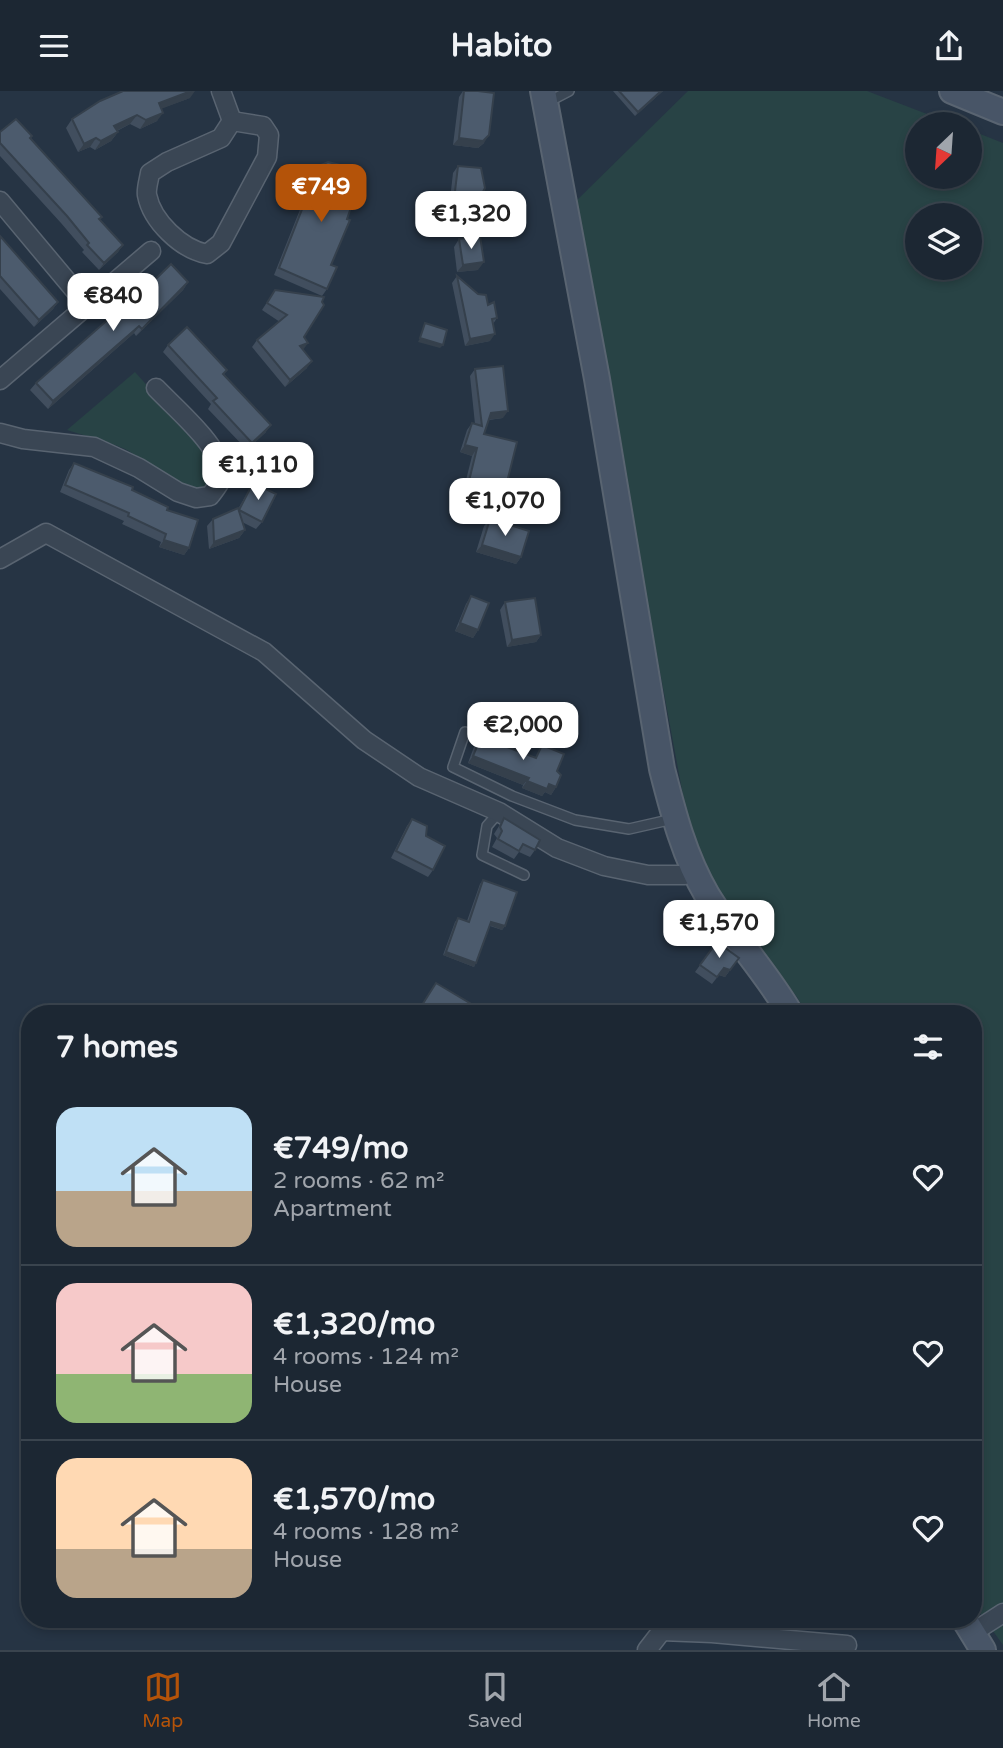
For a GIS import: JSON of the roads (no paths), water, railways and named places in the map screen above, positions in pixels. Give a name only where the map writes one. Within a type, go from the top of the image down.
[{"type":"main road","points":[[952,91],[1003,111]]},
{"type":"main road","points":[[544,97],[597,379],[662,769],[674,818],[707,895],[784,1005]]},
{"type":"street","points":[[220,91],[232,121]]},
{"type":"street","points":[[232,121],[263,126],[269,135],[267,157],[221,243],[207,254],[194,252],[173,238],[151,207],[146,191],[150,173],[167,162],[221,138],[232,121]]},
{"type":"street","points":[[0,201],[87,305]]},
{"type":"street","points":[[0,380],[151,251]]},
{"type":"street","points":[[0,433],[23,439],[94,447],[139,468],[178,492],[195,498],[210,496],[219,485],[222,474],[218,459],[202,436],[156,388]]},
{"type":"street","points":[[0,559],[46,533],[264,652],[364,740],[419,777],[499,812],[556,848],[604,866],[648,874],[685,875],[695,871]]},
{"type":"street","points":[[982,1628],[1003,1613]]},
{"type":"street","points":[[647,1650],[664,1628]]},
{"type":"street","points":[[683,1628],[847,1645]]},
{"type":"lane","points":[[544,97],[569,91]]},
{"type":"lane","points":[[465,732],[453,767],[513,796],[575,820],[629,829],[674,818]]},
{"type":"lane","points":[[499,812],[487,825],[482,855],[524,875]]}]
